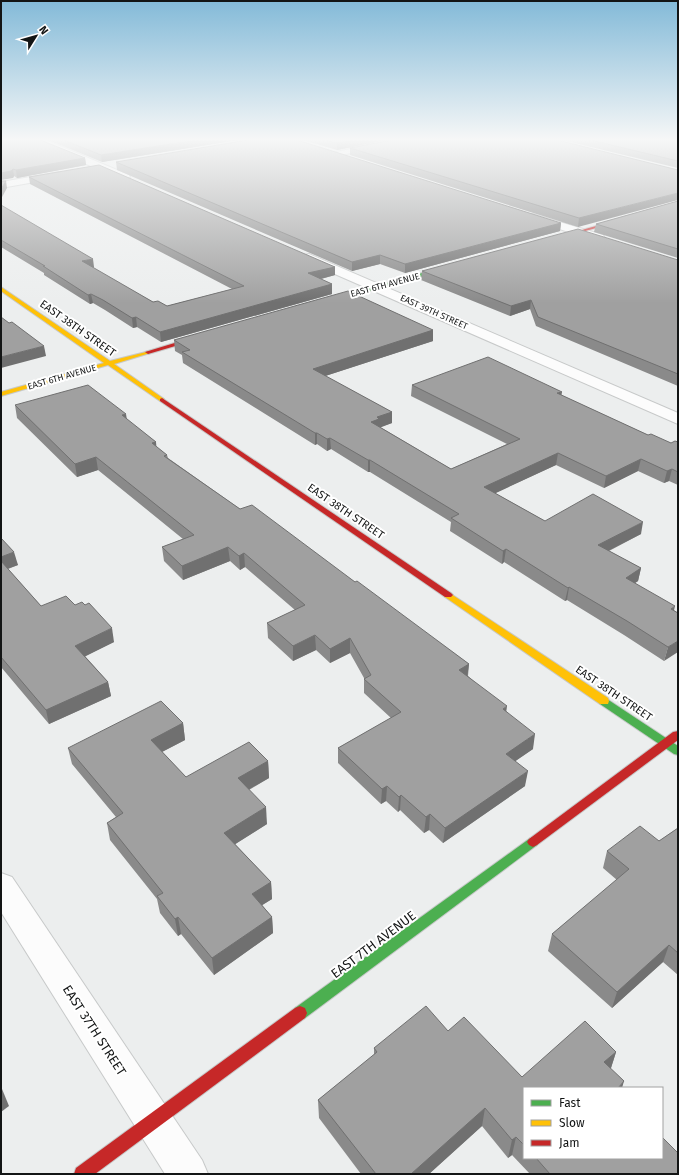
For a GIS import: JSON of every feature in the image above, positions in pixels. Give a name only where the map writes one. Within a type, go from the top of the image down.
[{"type":"street","points":[[548,240],[678,204]]},
{"type":"street","points":[[525,215],[607,241]]},
{"type":"street","name":"EAST 39TH STREET","points":[[296,252],[678,419]]},
{"type":"street","name":"EAST 6TH AVENUE","points":[[315,304],[458,264]]},
{"type":"street","name":"EAST 38TH STREET","points":[[1,289],[108,364],[678,751]]},
{"type":"street","name":"EAST 6TH AVENUE","points":[[1,394],[215,333]]},
{"type":"street","name":"EAST 7TH AVENUE","points":[[82,1174],[678,734]]},
{"type":"street","name":"EAST 37TH STREET","points":[[1,886],[188,1174]]},
{"type":"building","points":[[62,194],[166,194],[335,267],[308,273],[332,284],[160,332],[136,317],[132,318],[103,300],[91,294],[88,295],[43,266],[45,266],[1,240],[1,205],[93,259],[82,261],[153,302],[158,301],[167,306],[244,286]]},
{"type":"building","points":[[191,194],[468,194],[561,223],[405,264],[380,255],[352,262]]},
{"type":"building","points":[[500,194],[675,194],[579,218]]},
{"type":"building","points":[[678,201],[678,249],[596,224]]},
{"type":"building","points":[[578,229],[678,260],[678,374],[538,317],[531,300],[511,306],[422,271]]},
{"type":"building","points":[[348,291],[433,330],[313,369],[392,412],[377,417],[379,419],[371,422],[451,469],[520,439],[412,385],[488,357],[562,392],[557,393],[648,435],[651,434],[671,443],[675,441],[678,442],[678,472],[672,469],[667,471],[641,459],[606,476],[558,453],[484,487],[545,521],[593,494],[643,522],[598,545],[641,568],[626,578],[675,606],[671,609],[678,613],[678,641],[668,647],[627,621],[569,587],[568,588],[506,549],[503,551],[451,518],[459,514],[370,460],[330,438],[327,439],[315,433],[182,352],[190,350],[174,340]]},
{"type":"building","points":[[1,317],[9,323],[12,322],[44,346],[1,357]]},
{"type":"building","points":[[88,385],[126,414],[122,415],[156,442],[152,443],[167,455],[164,456],[240,509],[252,505],[355,582],[357,581],[469,664],[459,670],[507,706],[503,709],[535,734],[506,754],[528,771],[445,828],[430,814],[426,817],[401,795],[399,797],[387,786],[382,789],[338,748],[401,712],[364,679],[371,675],[350,638],[330,649],[315,635],[293,646],[267,623],[305,605],[244,553],[239,556],[228,547],[182,566],[162,547],[194,535],[96,457],[75,464],[15,405]]},
{"type":"building","points":[[1,538],[14,552],[1,557]]},
{"type":"building","points":[[1,561],[41,606],[66,596],[75,605],[82,602],[85,605],[89,603],[112,628],[75,646],[108,682],[46,710],[1,657]]},
{"type":"building","points":[[161,701],[183,723],[151,740],[186,777],[249,742],[268,761],[238,778],[266,807],[224,833],[271,882],[252,894],[272,917],[212,958],[178,917],[175,919],[157,896],[163,893],[107,823],[123,813],[68,748]]},
{"type":"building","points":[[640,826],[659,841],[678,828],[678,953],[669,945],[617,992],[552,934],[629,869],[607,851]]},
{"type":"building","points":[[426,1006],[448,1031],[464,1017],[522,1077],[585,1021],[616,1052],[604,1062],[624,1081],[619,1087],[523,1087],[523,1144],[516,1137],[512,1140],[485,1108],[411,1174],[376,1174],[318,1100],[377,1052],[374,1048]]},
{"type":"building","points":[[663,1138],[678,1153],[678,1174],[550,1174],[537,1159],[663,1159]]},
{"type":"traffic: fast","points":[[323,302],[450,267]]},
{"type":"traffic: fast","points":[[604,701],[678,751]]},
{"type":"traffic: fast","points":[[300,1013],[533,842]]},
{"type":"traffic: slow","points":[[1,289],[162,400]]},
{"type":"traffic: slow","points":[[1,394],[148,352]]},
{"type":"traffic: slow","points":[[448,595],[604,701]]},
{"type":"traffic: jam","points":[[555,238],[678,204]]},
{"type":"traffic: jam","points":[[148,352],[204,336]]},
{"type":"traffic: jam","points":[[162,400],[448,595]]},
{"type":"traffic: jam","points":[[533,842],[677,735]]},
{"type":"traffic: jam","points":[[82,1174],[300,1013]]}]
